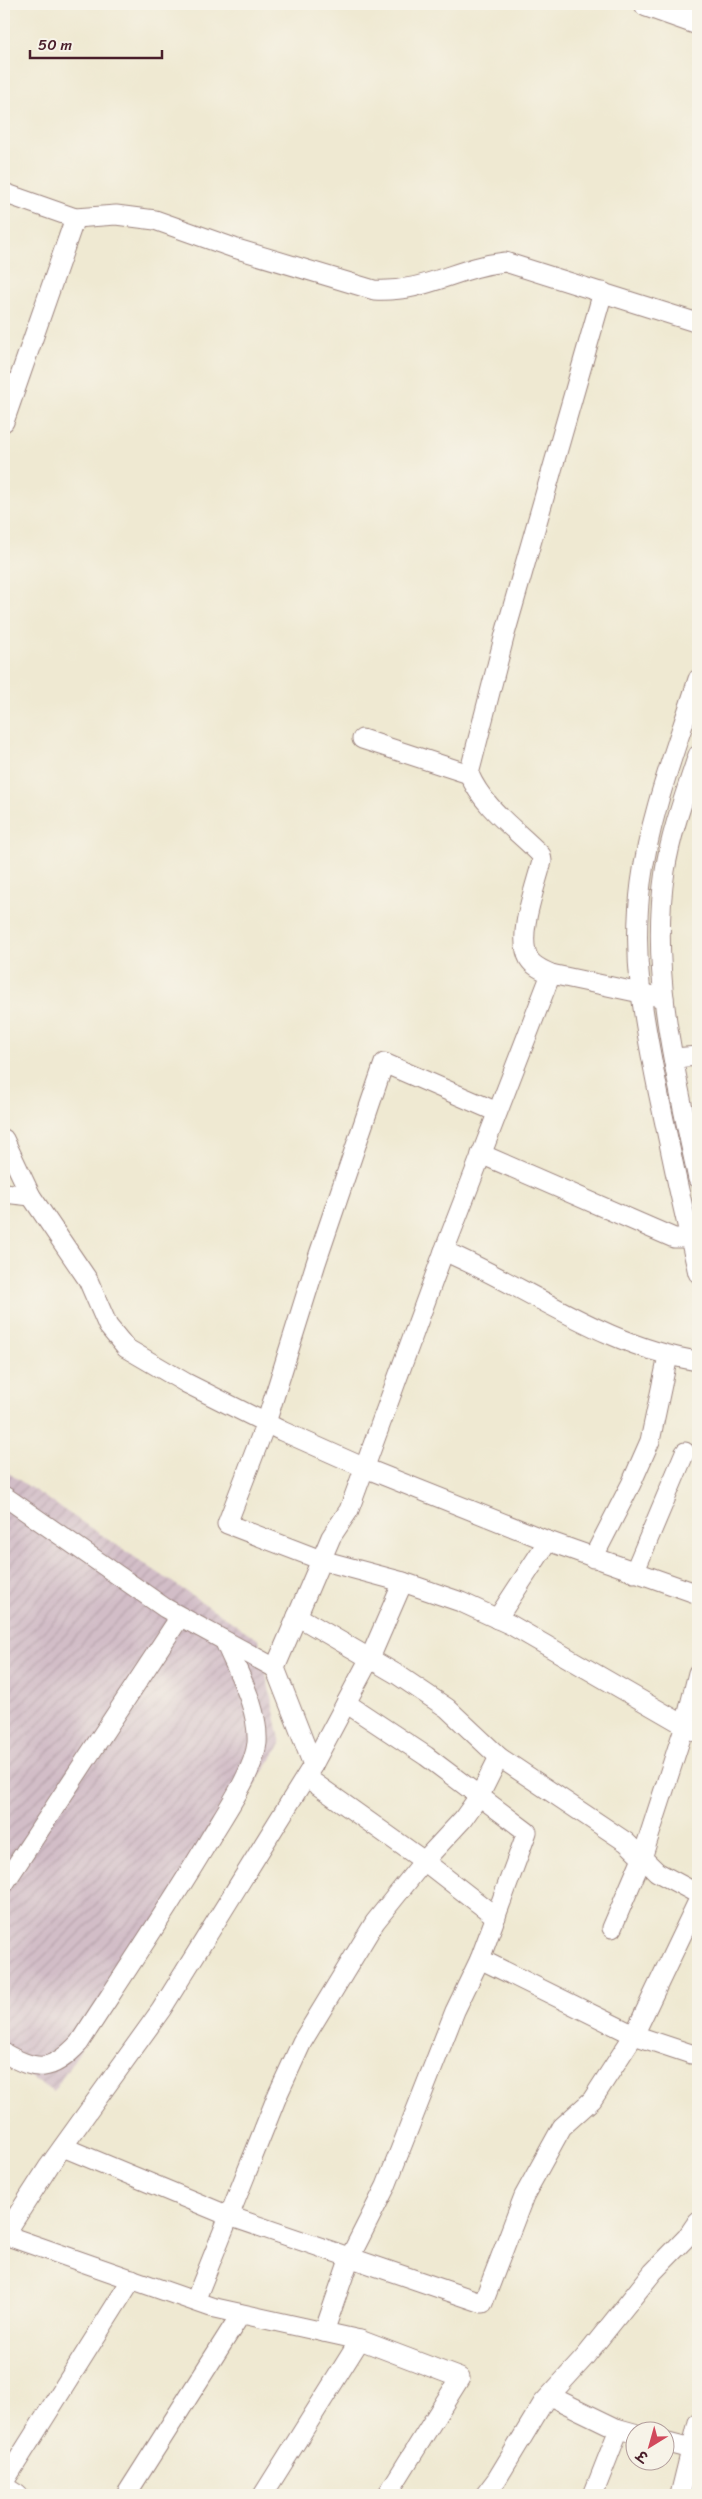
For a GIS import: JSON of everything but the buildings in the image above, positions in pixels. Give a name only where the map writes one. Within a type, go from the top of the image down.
[{"type":"main road","points":[[647,4],[698,22]]},
{"type":"street","points":[[4,193],[75,218],[116,215],[155,220],[243,251],[374,290],[396,291],[420,287],[485,264],[505,262],[698,324]]},
{"type":"street","points":[[4,422],[75,218]]},
{"type":"street","points":[[602,292],[505,634],[469,774],[481,797],[497,815],[541,855],[542,861],[526,924],[525,948],[529,959],[536,968],[551,974],[664,998]]},
{"type":"street","points":[[698,679],[646,850],[637,941],[639,993],[675,1174],[694,1238],[698,1273]]},
{"type":"street","points":[[362,739],[469,774]]},
{"type":"street","points":[[698,754],[694,778],[665,871],[660,930],[664,998],[698,1179]]},
{"type":"street","points":[[274,1668],[331,1536],[349,1510],[444,1251],[551,974]]},
{"type":"street","points":[[674,1058],[698,1056]]},
{"type":"street","points":[[498,1112],[384,1063],[316,1263],[266,1423],[227,1524],[321,1560],[403,1582],[461,1602],[497,1619],[692,1729]]},
{"type":"street","points":[[4,1140],[31,1196],[88,1280],[108,1326],[126,1348],[186,1383],[266,1423],[365,1468],[548,1541],[634,1573],[698,1594]]},
{"type":"street","points":[[481,1154],[674,1238],[694,1238]]},
{"type":"street","points":[[4,1193],[31,1196]]},
{"type":"street","points":[[444,1251],[482,1268],[583,1322],[668,1356],[698,1361]]},
{"type":"street","points":[[593,1558],[631,1484],[650,1441],[668,1356]]},
{"type":"street","points":[[634,1573],[685,1452]]},
{"type":"street","points":[[4,1496],[180,1617],[274,1668],[310,1771],[496,1916]]},
{"type":"street","points":[[497,1619],[548,1541]]},
{"type":"street","points":[[387,2495],[460,2378],[360,2340],[241,2314],[196,2301],[4,2236],[62,2147],[161,2010],[310,1771],[370,1658],[403,1582]]},
{"type":"street","points":[[297,1616],[370,1658],[447,1708],[499,1757],[626,1842],[657,1872],[698,1894]]},
{"type":"street","points":[[4,1884],[180,1617]]},
{"type":"street","points":[[4,2053],[22,2064],[39,2068],[54,2064],[67,2056],[79,2043],[174,1898],[229,1807],[251,1764],[257,1744],[256,1722],[247,1692],[225,1642]]},
{"type":"street","points":[[612,1928],[642,1858],[692,1729],[698,1673]]},
{"type":"street","points":[[324,2332],[350,2257],[386,2186],[440,2047],[480,1959],[527,1832],[426,1756],[346,1703]]},
{"type":"street","points":[[196,2301],[278,2094],[302,2042],[375,1922],[424,1861],[463,1819],[480,1795],[499,1757]]},
{"type":"street","points":[[62,2147],[230,2216],[483,2303],[524,2196],[562,2127],[592,2100],[634,2035],[698,1901]]},
{"type":"street","points":[[480,1959],[634,2035],[691,2054],[698,2054]]},
{"type":"street","points":[[485,2495],[550,2396],[584,2358],[653,2272],[687,2237],[698,2221]]},
{"type":"street","points":[[4,2482],[132,2279]]},
{"type":"street","points":[[126,2495],[241,2314]]},
{"type":"street","points":[[263,2495],[360,2340]]},
{"type":"street","points":[[550,2396],[624,2430]]},
{"type":"street","points":[[680,2495],[698,2422]]},
{"type":"street","points":[[593,2495],[624,2437]]},
{"type":"street","points":[[674,2445],[691,2449]]},
{"type":"street","points":[[4,2486],[18,2495]]},
{"type":"shaded area","points":[[4,1470],[259,1640],[281,1744],[53,2092],[4,2059]]}]
